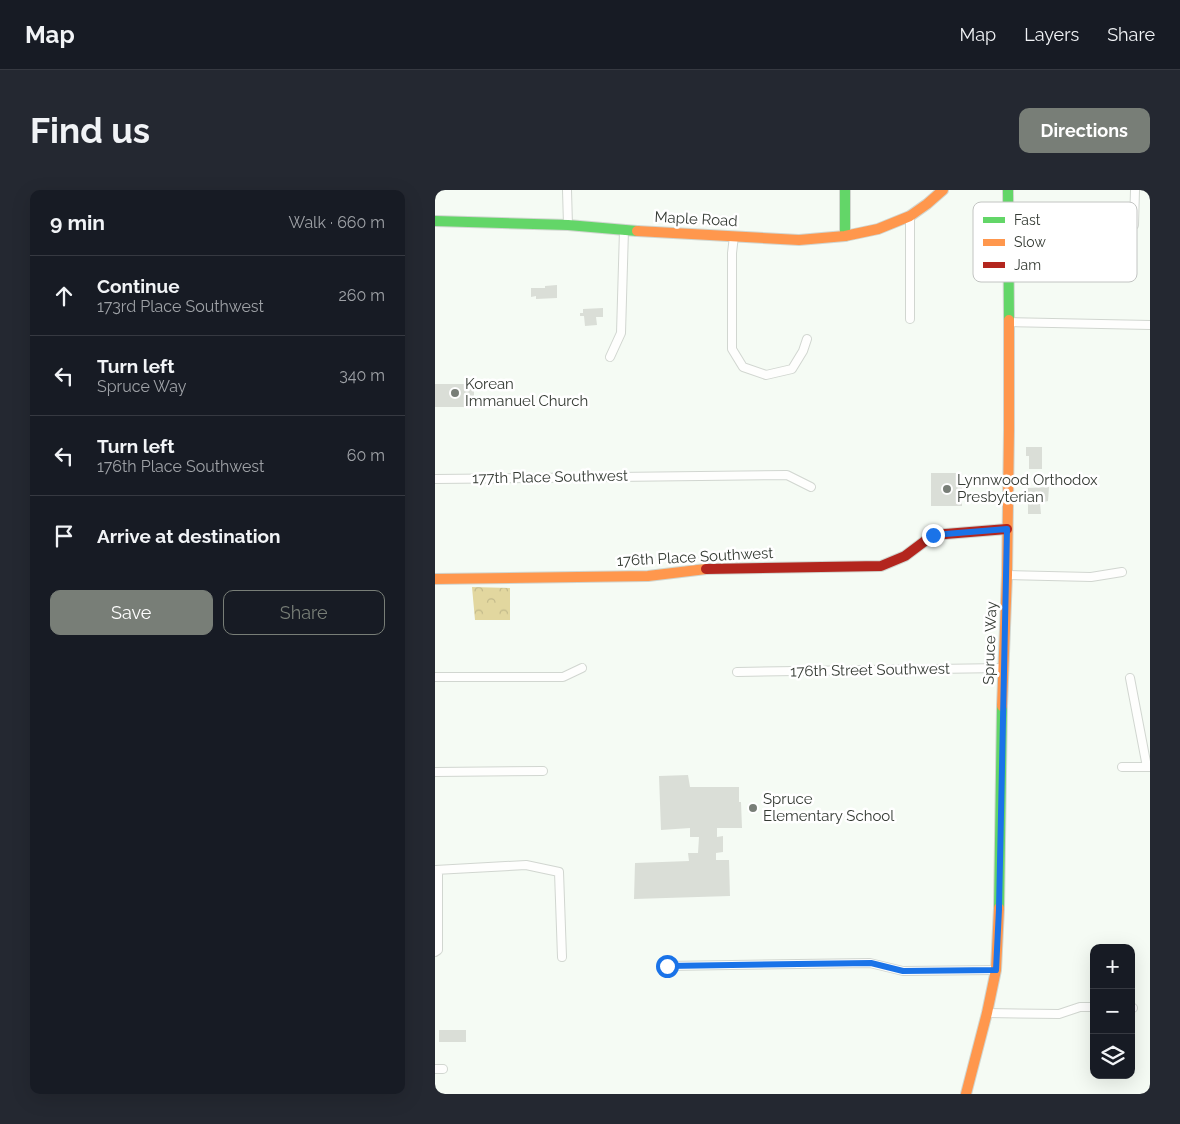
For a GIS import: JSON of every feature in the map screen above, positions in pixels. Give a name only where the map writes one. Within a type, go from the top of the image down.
[{"type":"street","points":[[567,190],[569,225]]},
{"type":"street","points":[[845,190],[845,236]]},
{"type":"street","name":"Maple Road","points":[[435,221],[569,225],[799,240],[845,236],[878,229],[910,216],[943,190]]},
{"type":"street","points":[[910,216],[910,319]]},
{"type":"street","points":[[610,357],[621,333],[624,230]]},
{"type":"street","points":[[734,236],[732,253],[732,349],[743,367],[766,375],[792,369],[803,351],[807,339]]},
{"type":"street","name":"Spruce Way","points":[[966,1094],[996,970],[1007,575],[1009,430],[1008,282]]},
{"type":"street","points":[[1008,322],[1149,325]]},
{"type":"street","name":"177th Place Southwest","points":[[435,479],[787,475],[811,487]]},
{"type":"street","name":"176th Place Southwest","points":[[435,578],[648,576],[701,569],[881,566],[905,556],[933,535],[1007,529]]},
{"type":"street","points":[[1007,575],[1091,577],[1122,572]]},
{"type":"street","points":[[435,677],[563,677],[583,668]]},
{"type":"street","name":"176th Street Southwest","points":[[737,672],[1003,668]]},
{"type":"street","points":[[1122,768],[1149,767],[1130,678]]},
{"type":"street","points":[[435,772],[543,771]]},
{"type":"street","points":[[435,952],[437,950],[436,870],[526,865],[559,872],[563,957]]},
{"type":"street","points":[[667,966],[871,963],[903,971],[996,970]]},
{"type":"street","points":[[987,1013],[1059,1014],[1080,1007],[1090,1007]]},
{"type":"green space","points":[[472,587],[510,588],[510,620],[475,620]]},
{"type":"building","points":[[557,285],[557,298],[536,299],[536,296],[531,297],[531,288],[545,288],[545,286]]},
{"type":"building","points":[[603,308],[603,317],[596,317],[597,325],[585,326],[584,316],[580,316],[580,313],[583,313],[583,309]]},
{"type":"building","name":"Korean Immanuel Church","points":[[435,384],[474,384],[474,407],[435,407]]},
{"type":"building","points":[[1026,447],[1042,447],[1042,469],[1029,469],[1029,456],[1026,456]]},
{"type":"building","name":"Lynnwood Orthodox Presbyterian","points":[[931,473],[962,473],[962,506],[931,506]]},
{"type":"building","points":[[1049,487],[1048,501],[1040,503],[1041,514],[1028,514],[1028,488]]},
{"type":"building","name":"Spruce Elementary School","points":[[688,775],[690,787],[739,787],[742,828],[717,828],[717,837],[723,836],[723,852],[716,853],[716,860],[729,860],[730,896],[634,899],[635,863],[689,861],[688,853],[698,853],[699,837],[690,837],[690,828],[661,830],[659,776]]},
{"type":"building","points":[[439,1030],[466,1030],[466,1042],[439,1042]]},
{"type":"traffic: fast","points":[[845,190],[845,236]]},
{"type":"traffic: fast","points":[[1008,190],[1008,202]]},
{"type":"traffic: fast","points":[[435,221],[568,225],[637,231]]},
{"type":"traffic: fast","points":[[1009,282],[1009,320]]},
{"type":"traffic: fast","points":[[999,908],[1002,706]]},
{"type":"traffic: slow","points":[[637,231],[799,240],[845,236],[878,229],[910,216],[943,190]]},
{"type":"traffic: slow","points":[[1002,706],[1007,575],[1009,320]]},
{"type":"traffic: slow","points":[[435,579],[648,576],[706,569]]},
{"type":"traffic: slow","points":[[966,1094],[996,970],[999,908]]},
{"type":"traffic: jam","points":[[706,569],[881,566],[905,556],[933,535],[1007,529]]},
{"type":"place","name":"Korean Immanuel Church","points":[[455,393]]},
{"type":"place","name":"Lynnwood Orthodox Presbyterian","points":[[947,489]]},
{"type":"place","name":"Spruce Elementary School","points":[[753,808]]},
{"type":"route","points":[[667,966],[871,963],[903,971],[996,970],[1007,529],[933,535]]}]
